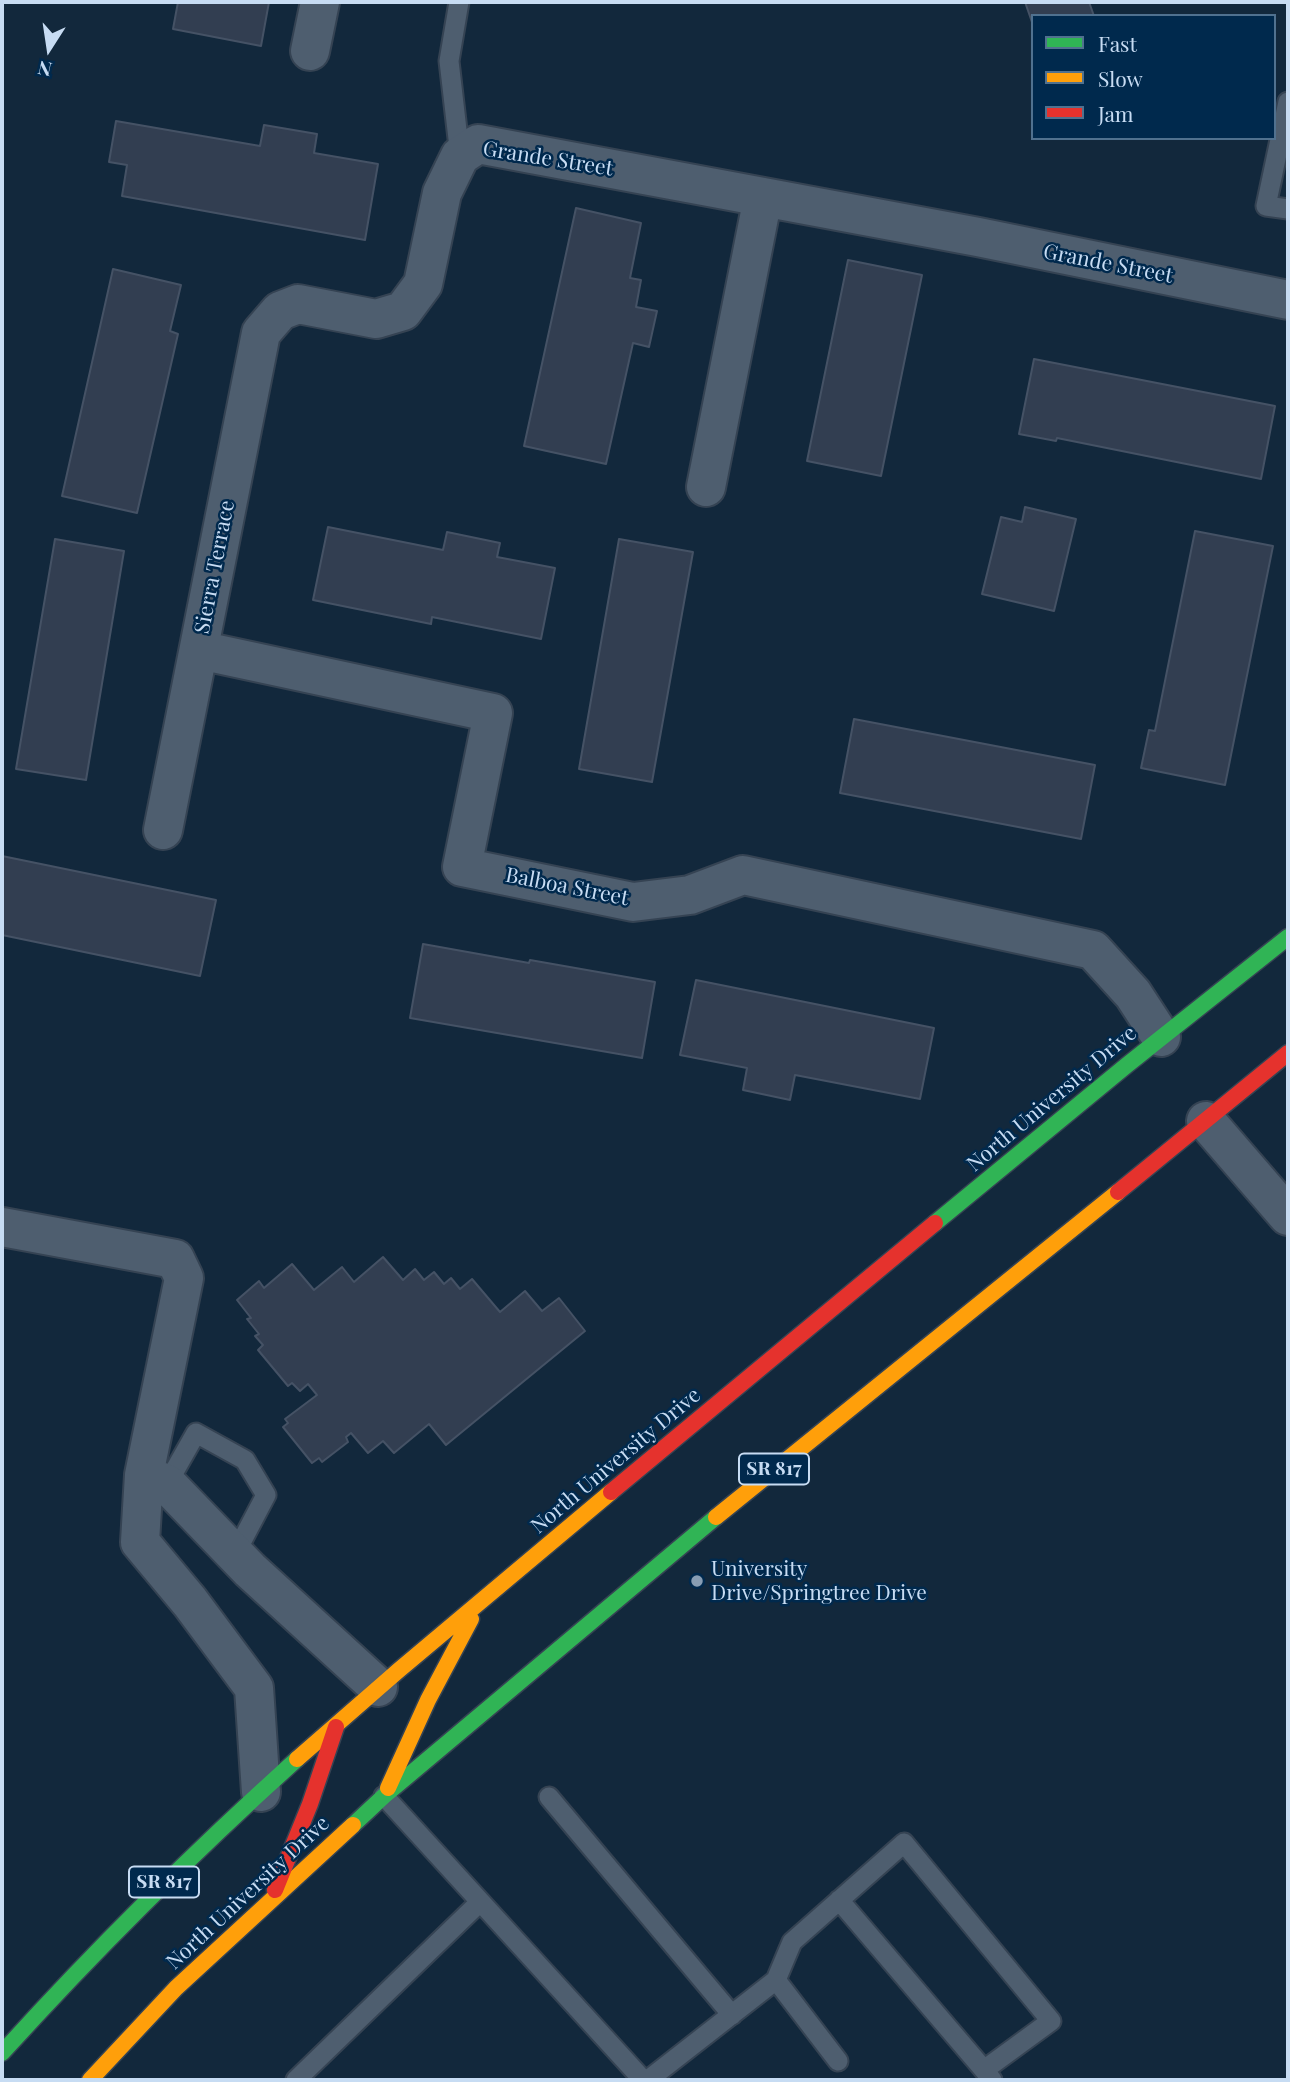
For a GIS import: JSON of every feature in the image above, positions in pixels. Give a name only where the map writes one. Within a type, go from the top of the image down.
[{"type":"main road","name":"North University Drive","points":[[2,2053],[44,2004],[158,1888],[378,1687],[1161,1037],[1288,937]]},
{"type":"main road","name":"North University Drive","points":[[90,2080],[176,1988],[384,1796],[773,1469],[1288,1053]]},
{"type":"main road","points":[[384,1796],[428,1700],[482,1599]]},
{"type":"main road","points":[[271,1899],[310,1804],[337,1723]]},
{"type":"street","points":[[310,51],[320,2]]},
{"type":"street","name":"Grande Street","points":[[280,312],[298,304],[376,319],[403,311],[423,284],[442,193],[460,156],[478,144],[978,237],[1288,300]]},
{"type":"street","points":[[706,487],[763,197]]},
{"type":"street","name":"Sierra Terrace","points":[[163,830],[261,333],[280,312]]},
{"type":"street","name":"Balboa Street","points":[[199,650],[493,713],[462,867],[633,902],[690,895],[743,875],[1093,950],[1132,994],[1161,1037]]},
{"type":"street","points":[[1206,1121],[1288,1216]]},
{"type":"street","points":[[2,1227],[175,1259],[184,1278],[156,1479],[140,1542],[190,1602],[254,1688],[261,1792]]},
{"type":"street","points":[[156,1479],[378,1687]]},
{"type":"lane","points":[[459,2],[449,61],[460,156]]},
{"type":"lane","points":[[1288,102],[1266,206],[1288,209]]},
{"type":"lane","points":[[156,1479],[196,1433],[245,1460],[267,1495],[235,1554]]},
{"type":"lane","points":[[384,1796],[643,2080]]},
{"type":"lane","points":[[549,1797],[732,2015]]},
{"type":"lane","points":[[648,2080],[776,1980],[792,1942],[839,1900],[904,1843],[1051,2021],[988,2075],[839,1900]]},
{"type":"lane","points":[[296,2080],[480,1902]]},
{"type":"lane","points":[[776,1980],[838,2061]]},
{"type":"building","points":[[178,2],[269,2],[261,46],[173,29]]},
{"type":"building","points":[[1025,2],[1089,2],[1093,14],[1031,14],[1031,19]]},
{"type":"building","points":[[116,121],[260,146],[264,125],[317,134],[314,153],[378,164],[365,240],[122,196],[127,165],[109,162]]},
{"type":"building","points":[[576,208],[641,223],[630,278],[641,280],[636,307],[657,311],[649,347],[633,343],[606,464],[524,446]]},
{"type":"building","points":[[848,260],[922,275],[881,476],[807,461]]},
{"type":"building","points":[[113,269],[181,285],[170,331],[178,334],[137,513],[62,496]]},
{"type":"building","points":[[1034,359],[1275,406],[1261,479],[1057,438],[1056,441],[1019,434]]},
{"type":"building","points":[[1025,507],[1076,519],[1054,611],[982,594],[1001,517],[1022,522]]},
{"type":"building","points":[[328,527],[443,550],[447,532],[500,543],[497,557],[555,568],[541,639],[432,617],[431,624],[313,600]]},
{"type":"building","points":[[1195,531],[1273,546],[1225,785],[1141,768],[1149,730],[1155,731]]},
{"type":"building","points":[[55,539],[124,551],[86,780],[16,769]]},
{"type":"building","points":[[619,539],[693,552],[652,782],[579,769]]},
{"type":"building","points":[[854,719],[1095,765],[1081,839],[840,793]]},
{"type":"building","points":[[2,856],[216,900],[200,976],[2,935]]},
{"type":"building","points":[[423,944],[655,982],[642,1058],[410,1018]]},
{"type":"building","points":[[696,980],[934,1028],[920,1099],[795,1075],[790,1100],[743,1090],[747,1068],[680,1055]]},
{"type":"building","points":[[383,1257],[403,1280],[415,1269],[424,1280],[434,1272],[444,1284],[451,1278],[460,1289],[472,1279],[500,1312],[525,1291],[542,1311],[559,1298],[585,1331],[446,1445],[429,1424],[394,1453],[383,1441],[368,1453],[351,1433],[346,1437],[348,1442],[322,1462],[319,1458],[312,1463],[283,1427],[288,1423],[285,1419],[317,1395],[308,1384],[300,1391],[292,1383],[288,1386],[258,1350],[263,1345],[255,1336],[259,1334],[237,1300],[259,1281],[264,1288],[292,1264],[314,1290],[342,1267],[354,1282]]},
{"type":"traffic: fast","points":[[935,1223],[1288,937]]},
{"type":"traffic: fast","points":[[353,1825],[716,1517]]},
{"type":"traffic: fast","points":[[2,2053],[146,1902],[297,1759]]},
{"type":"traffic: slow","points":[[716,1517],[1118,1192]]},
{"type":"traffic: slow","points":[[297,1759],[611,1492]]},
{"type":"traffic: slow","points":[[388,1788],[428,1700],[471,1619]]},
{"type":"traffic: slow","points":[[90,2080],[176,1988],[353,1825]]},
{"type":"traffic: jam","points":[[1118,1192],[1288,1053]]},
{"type":"traffic: jam","points":[[611,1492],[935,1223]]},
{"type":"traffic: jam","points":[[275,1890],[310,1804],[336,1727]]},
{"type":"place","name":"University Drive/Springtree Drive","points":[[697,1581]]}]
